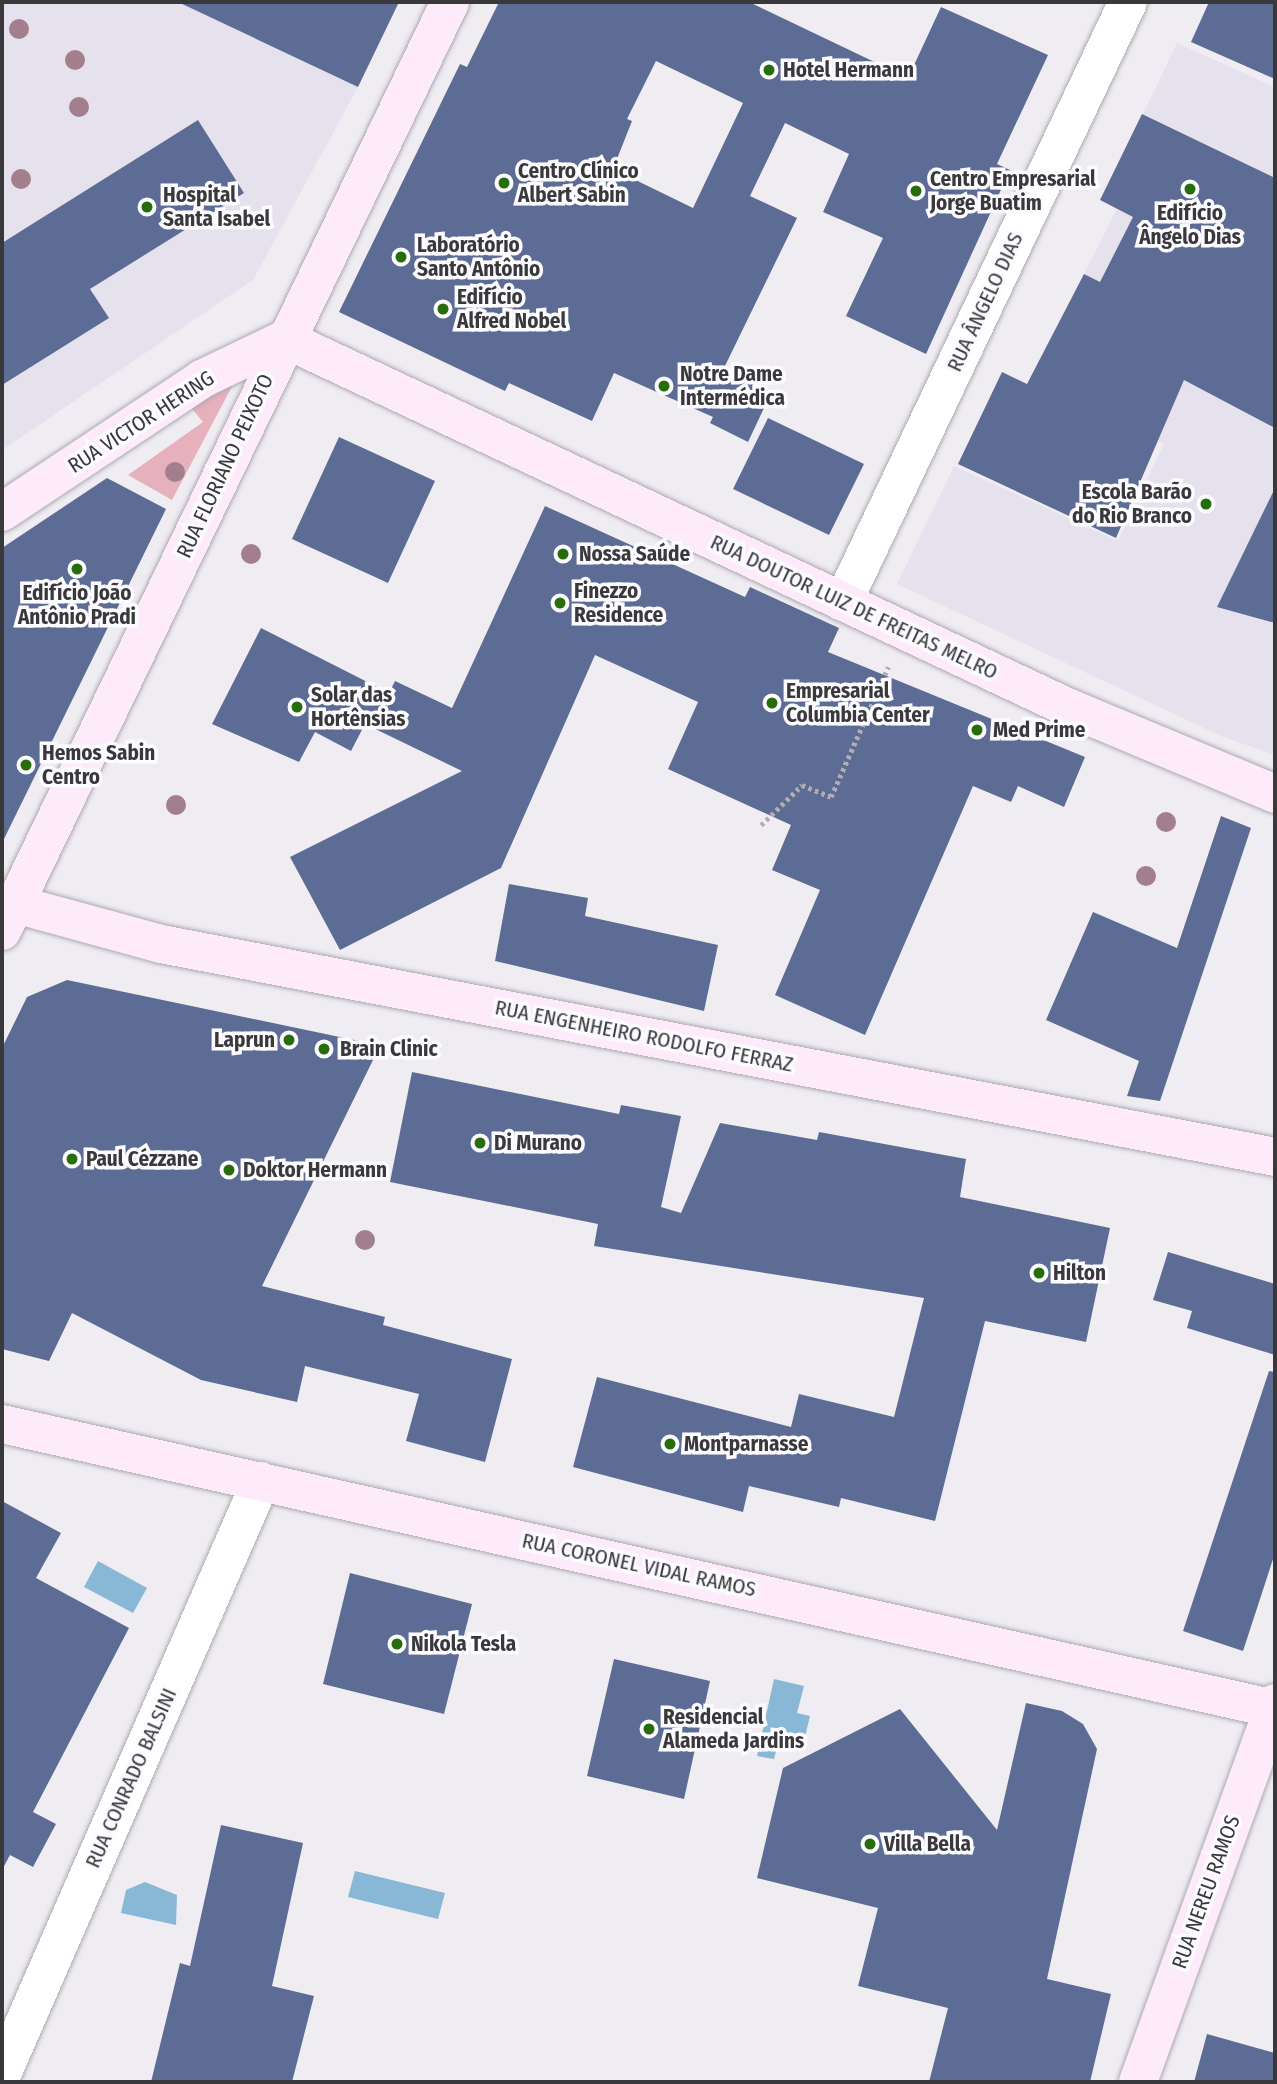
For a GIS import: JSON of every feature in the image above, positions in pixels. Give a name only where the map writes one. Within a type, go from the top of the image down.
[{"type":"street","name":"RUA FLORIANO PEIXOTO","points":[[8,918],[285,339],[450,2]]},
{"type":"street","name":"RUA ÂNGELO DIAS","points":[[842,602],[1128,2]]},
{"type":"street","name":"RUA VICTOR HERING","points":[[2,512],[202,379],[285,339]]},
{"type":"street","name":"RUA DOUTOR LUIZ DE FREITAS MELRO","points":[[285,339],[904,631],[1275,794]]},
{"type":"street","name":"RUA ENGENHEIRO RODOLFO FERRAZ","points":[[8,918],[162,944],[1275,1157]]},
{"type":"street","name":"RUA CORONEL VIDAL RAMOS","points":[[2,1424],[1275,1706]]},
{"type":"street","name":"RUA CONRADO BALSINI","points":[[2,2074],[261,1481]]},
{"type":"street","name":"RUA NEREU RAMOS","points":[[1138,2082],[1275,1706]]},
{"type":"path","points":[[761,825],[802,785],[831,797],[904,631]]},
{"type":"shaded area","name":"Hospital Santa Isabel","points":[[2,2],[178,2],[358,87],[253,280],[2,450]]},
{"type":"shaded area","points":[[1177,43],[1275,87],[1275,178],[1143,114]]},
{"type":"shaded area","name":"Escola Barão do Rio Branco","points":[[1117,209],[1275,285],[1275,755],[1221,736],[897,584],[954,466],[1118,541],[1164,444],[1154,439],[1084,274]]},
{"type":"shaded area","points":[[238,375],[172,500],[128,475],[203,422],[188,404]]},
{"type":"water","points":[[98,1561],[147,1588],[133,1613],[84,1587]]},
{"type":"water","points":[[774,1679],[804,1686],[797,1713],[810,1716],[803,1745],[779,1740],[774,1759],[757,1756]]},
{"type":"water","points":[[355,1871],[445,1893],[438,1919],[348,1897]]},
{"type":"water","points":[[145,1882],[177,1895],[176,1925],[121,1913],[126,1890]]},
{"type":"building","points":[[178,2],[399,2],[358,87]]},
{"type":"building","points":[[499,2],[749,2],[908,78],[941,7],[1048,55],[997,164],[1010,170],[926,354],[846,316],[883,238],[823,212],[849,154],[785,123],[750,196],[797,218],[723,370],[771,393],[748,442],[710,423],[713,417],[614,373],[592,421],[509,383],[505,391],[339,312],[460,64],[467,67]],"holes":[[[656,61],[743,103],[693,208],[613,169],[632,121],[627,119]]]},
{"type":"building","points":[[1209,2],[1275,2],[1275,79],[1191,42]]},
{"type":"building","points":[[1142,114],[1275,178],[1275,428],[1184,380],[1116,538],[958,464],[1002,372],[1027,384],[1084,274],[1100,282],[1133,217],[1100,200]]},
{"type":"building","points":[[198,120],[244,193],[90,289],[109,318],[2,385],[2,243]]},
{"type":"building","points":[[768,418],[864,464],[829,535],[733,489]]},
{"type":"building","points":[[339,437],[435,481],[388,583],[292,539]]},
{"type":"building","points":[[107,478],[166,509],[2,843],[2,548]]},
{"type":"building","points":[[1275,488],[1275,623],[1217,607]]},
{"type":"building","points":[[545,506],[745,597],[750,587],[839,628],[828,652],[1085,757],[1064,807],[1018,786],[1011,802],[973,786],[865,1035],[775,995],[820,890],[772,870],[791,825],[668,769],[698,702],[595,655],[501,868],[340,950],[290,857],[462,771],[365,724],[351,751],[315,732],[299,762],[212,724],[261,628],[389,693],[395,681],[452,708]]},
{"type":"building","points":[[1221,816],[1251,828],[1160,1101],[1127,1096],[1139,1061],[1046,1020],[1093,912],[1177,948]]},
{"type":"building","points":[[509,884],[588,898],[585,916],[718,945],[704,1011],[495,961]]},
{"type":"building","points":[[67,980],[373,1044],[373,1060],[262,1286],[385,1317],[383,1325],[512,1359],[485,1462],[406,1441],[419,1394],[305,1366],[297,1402],[201,1380],[72,1313],[49,1361],[2,1349],[2,1048],[27,997]]},
{"type":"building","points":[[412,1072],[619,1114],[621,1105],[681,1116],[661,1207],[681,1213],[720,1123],[817,1140],[819,1132],[966,1159],[960,1197],[1110,1228],[1086,1342],[985,1321],[935,1521],[841,1498],[839,1507],[749,1486],[743,1512],[573,1467],[597,1377],[791,1427],[799,1394],[894,1417],[924,1298],[594,1246],[598,1224],[390,1182]]},
{"type":"building","points":[[1168,1252],[1275,1284],[1275,1355],[1187,1328],[1192,1311],[1153,1300]]},
{"type":"building","points":[[1269,1371],[1275,1372],[1275,1553],[1243,1651],[1183,1631]]},
{"type":"building","points":[[2,1501],[61,1533],[36,1578],[129,1628],[33,1812],[56,1824],[33,1867],[10,1855],[2,1870]]},
{"type":"building","name":"Nikola Tesla","points":[[350,1573],[472,1604],[444,1714],[323,1684]]},
{"type":"building","name":"Residencial Alameda Jardins","points":[[614,1659],[710,1681],[684,1799],[587,1776]]},
{"type":"building","points":[[1026,1703],[1062,1711],[1083,1724],[1097,1749],[1047,1979],[1111,1994],[1090,2082],[929,2082],[948,2008],[858,1986],[878,1908],[757,1878],[783,1768],[900,1709],[997,1830]]},
{"type":"building","points":[[221,1825],[303,1843],[272,1986],[314,1996],[292,2082],[151,2082],[180,1963],[190,1966]]},
{"type":"building","points":[[1207,2034],[1275,2053],[1275,2082],[1194,2082]]},
{"type":"place","name":"Hotel Hermann","points":[[769,70]]},
{"type":"place","name":"Centro Clínico Albert Sabin","points":[[504,183]]},
{"type":"place","name":"Edifício Ângelo Dias","points":[[1190,189]]},
{"type":"place","name":"Centro Empresarial Jorge Buatim","points":[[916,191]]},
{"type":"place","name":"Hospital Santa Isabel","points":[[147,207]]},
{"type":"place","name":"Laboratório Santo Antônio","points":[[401,257]]},
{"type":"place","name":"Edifício Alfred Nobel","points":[[443,309]]},
{"type":"place","name":"Notre Dame Intermédica","points":[[664,386]]},
{"type":"place","name":"Escola Barão do Rio Branco","points":[[1206,504]]},
{"type":"place","name":"Nossa Saúde","points":[[563,554]]},
{"type":"place","name":"Edifício João Antônio Pradi","points":[[77,569]]},
{"type":"place","name":"Finezzo Residence","points":[[560,603]]},
{"type":"place","name":"Empresarial Columbia Center","points":[[772,703]]},
{"type":"place","name":"Solar das Hortênsias","points":[[297,707]]},
{"type":"place","name":"Med Prime","points":[[977,730]]},
{"type":"place","name":"Hemos Sabin Centro","points":[[26,765]]},
{"type":"place","name":"Laprun","points":[[289,1040]]},
{"type":"place","name":"Brain Clinic","points":[[324,1049]]},
{"type":"place","name":"Di Murano","points":[[480,1143]]},
{"type":"place","name":"Paul Cézzane","points":[[72,1159]]},
{"type":"place","name":"Doktor Hermann","points":[[229,1170]]},
{"type":"place","name":"Hilton","points":[[1039,1273]]},
{"type":"place","name":"Montparnasse","points":[[670,1444]]},
{"type":"place","name":"Nikola Tesla","points":[[397,1644]]},
{"type":"place","name":"Residencial Alameda Jardins","points":[[649,1729]]},
{"type":"place","name":"Villa Bella","points":[[870,1844]]}]
